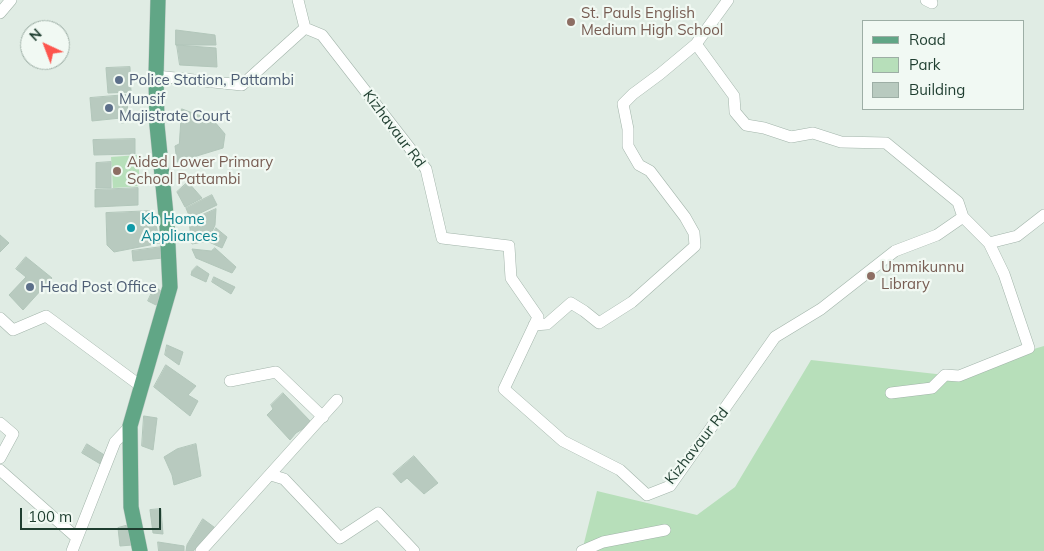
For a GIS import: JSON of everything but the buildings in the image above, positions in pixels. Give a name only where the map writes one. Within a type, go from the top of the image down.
[{"type":"main road","points":[[140,551],[131,507],[130,426],[170,287],[167,225],[157,125],[158,0]]},
{"type":"street","points":[[0,14],[11,0]]},
{"type":"street","points":[[156,76],[242,84],[305,28],[298,0]]},
{"type":"street","points":[[534,324],[547,324],[571,303],[599,323],[632,302],[694,246],[694,233],[685,217],[650,171],[638,165],[628,146],[628,129],[623,104],[696,44],[728,0]]},
{"type":"street","name":"Kizhavaur Rd","points":[[305,28],[322,35],[426,168],[442,238],[509,246],[511,278],[538,317],[504,388],[562,441],[620,470],[647,495],[670,486],[775,337],[821,309],[896,251],[937,234],[963,217]]},
{"type":"street","points":[[696,44],[734,96],[735,112],[746,125],[764,128],[791,137],[813,133],[842,142],[886,143],[958,202],[963,217],[989,243],[1004,274],[1029,348],[959,376],[945,375],[932,388],[891,393]]},
{"type":"street","points":[[989,243],[1017,236],[1044,215]]},
{"type":"street","points":[[0,318],[13,330],[46,316],[142,387]]},
{"type":"street","points":[[230,381],[276,372],[322,417]]},
{"type":"street","points":[[201,551],[337,400]]},
{"type":"street","points":[[0,423],[13,434],[0,458]]},
{"type":"street","points":[[72,551],[115,442],[130,426]]},
{"type":"street","points":[[0,470],[77,538]]},
{"type":"street","points":[[271,475],[284,479],[340,538],[378,512],[414,551]]},
{"type":"street","points":[[582,551],[603,542],[665,530]]},
{"type":"green space","points":[[138,155],[140,186],[113,188],[111,157]]},
{"type":"green space","points":[[1044,346],[1044,551],[582,551],[597,491],[697,515],[735,487],[811,360],[945,375]]},
{"type":"place","name":"St. Pauls English Medium High School","points":[[571,22]]},
{"type":"place","name":"Police Station, Pattambi","points":[[119,80]]},
{"type":"place","name":"Munsif Majistrate Court","points":[[109,108]]},
{"type":"place","name":"Aided Lower Primary School Pattambi","points":[[117,171]]},
{"type":"place","name":"Kh Home Appliances","points":[[131,228]]},
{"type":"place","name":"Ummikunnu Library","points":[[871,276]]},
{"type":"place","name":"Head Post Office","points":[[30,287]]}]
